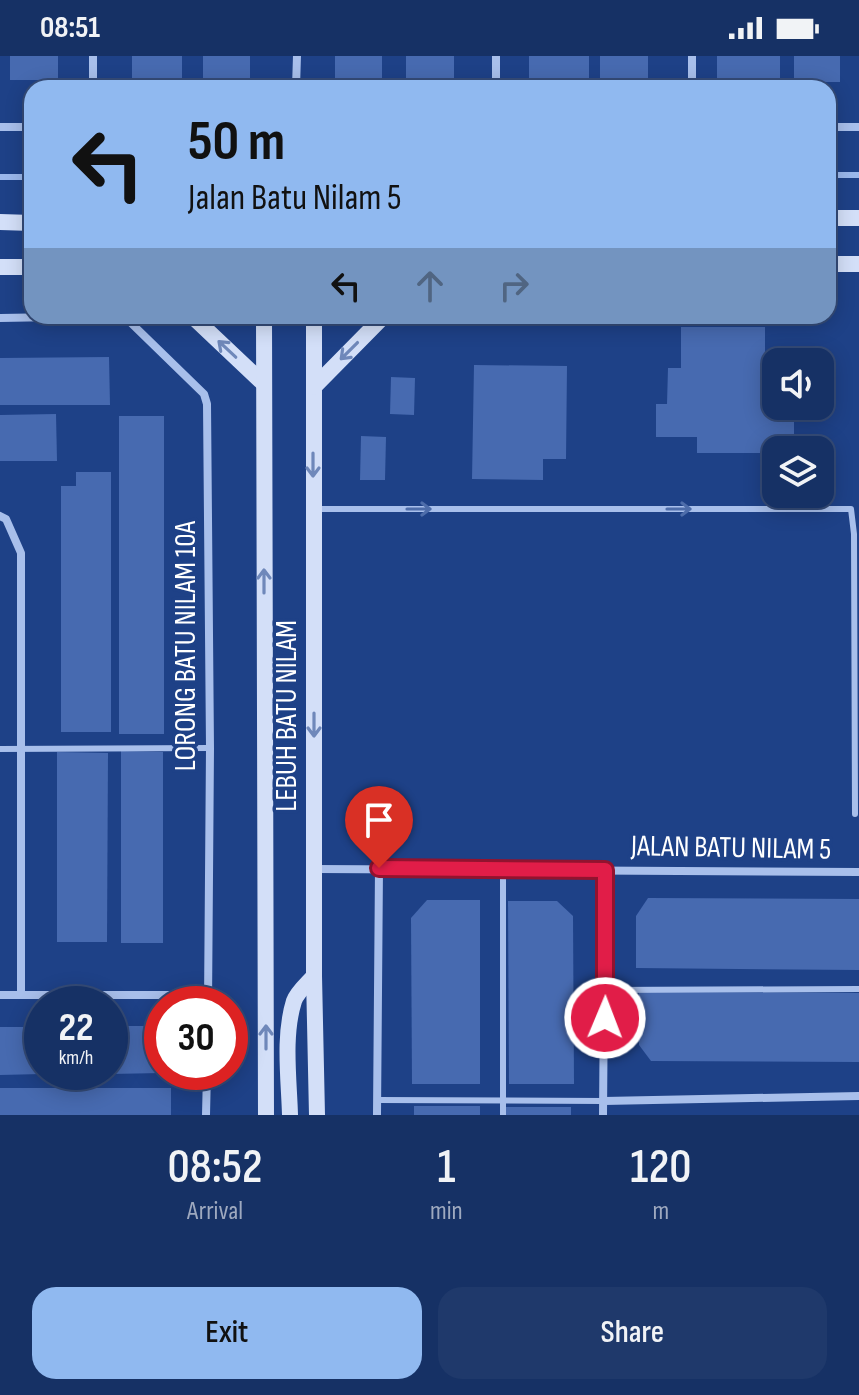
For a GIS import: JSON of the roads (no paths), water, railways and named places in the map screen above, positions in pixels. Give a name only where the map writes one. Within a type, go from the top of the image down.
[{"type":"main road","points":[[836,218],[859,218]]},
{"type":"main road","points":[[0,222],[24,223]]},
{"type":"main road","points":[[836,264],[859,264]]},
{"type":"main road","points":[[0,267],[24,267]]},
{"type":"main road","points":[[200,324],[263,383]]},
{"type":"main road","name":"LEBUH BATU NILAM","points":[[264,324],[266,1115]]},
{"type":"main road","name":"LEBUH BATU NILAM","points":[[314,324],[314,976],[317,1115]]},
{"type":"main road","points":[[314,387],[376,324]]},
{"type":"main road","points":[[290,1115],[290,1030],[293,1009],[295,998],[314,976]]},
{"type":"street","points":[[93,56],[93,80]]},
{"type":"street","points":[[296,80],[297,56]]},
{"type":"street","points":[[496,56],[496,80]]},
{"type":"street","points":[[692,56],[692,80]]},
{"type":"street","points":[[0,127],[24,127]]},
{"type":"street","points":[[836,127],[859,127]]},
{"type":"street","name":"LORONG BATU NILAM 10A","points":[[0,318],[24,318]]},
{"type":"street","name":"LORONG BATU NILAM 10A","points":[[132,324],[204,394],[207,404],[208,986]]},
{"type":"street","points":[[0,516],[6,519],[21,553],[21,995]]},
{"type":"street","points":[[377,1115],[379,868]]},
{"type":"street","name":"JALAN BATU NILAM 5","points":[[315,869],[859,872]]},
{"type":"street","points":[[603,1115],[605,870]]},
{"type":"street","points":[[0,995],[144,998]]},
{"type":"street","points":[[206,1115],[207,1090]]},
{"type":"street","points":[[604,1101],[859,1096]]},
{"type":"lane","points":[[313,509],[851,509],[854,534],[855,814]]},
{"type":"lane","points":[[0,749],[210,748]]},
{"type":"lane","points":[[503,869],[503,1115]]},
{"type":"lane","points":[[605,990],[859,989]]},
{"type":"lane","points":[[377,1100],[604,1101]]},
{"type":"waterway","points":[[836,175],[859,175]]},
{"type":"waterway","points":[[0,177],[24,177]]}]
